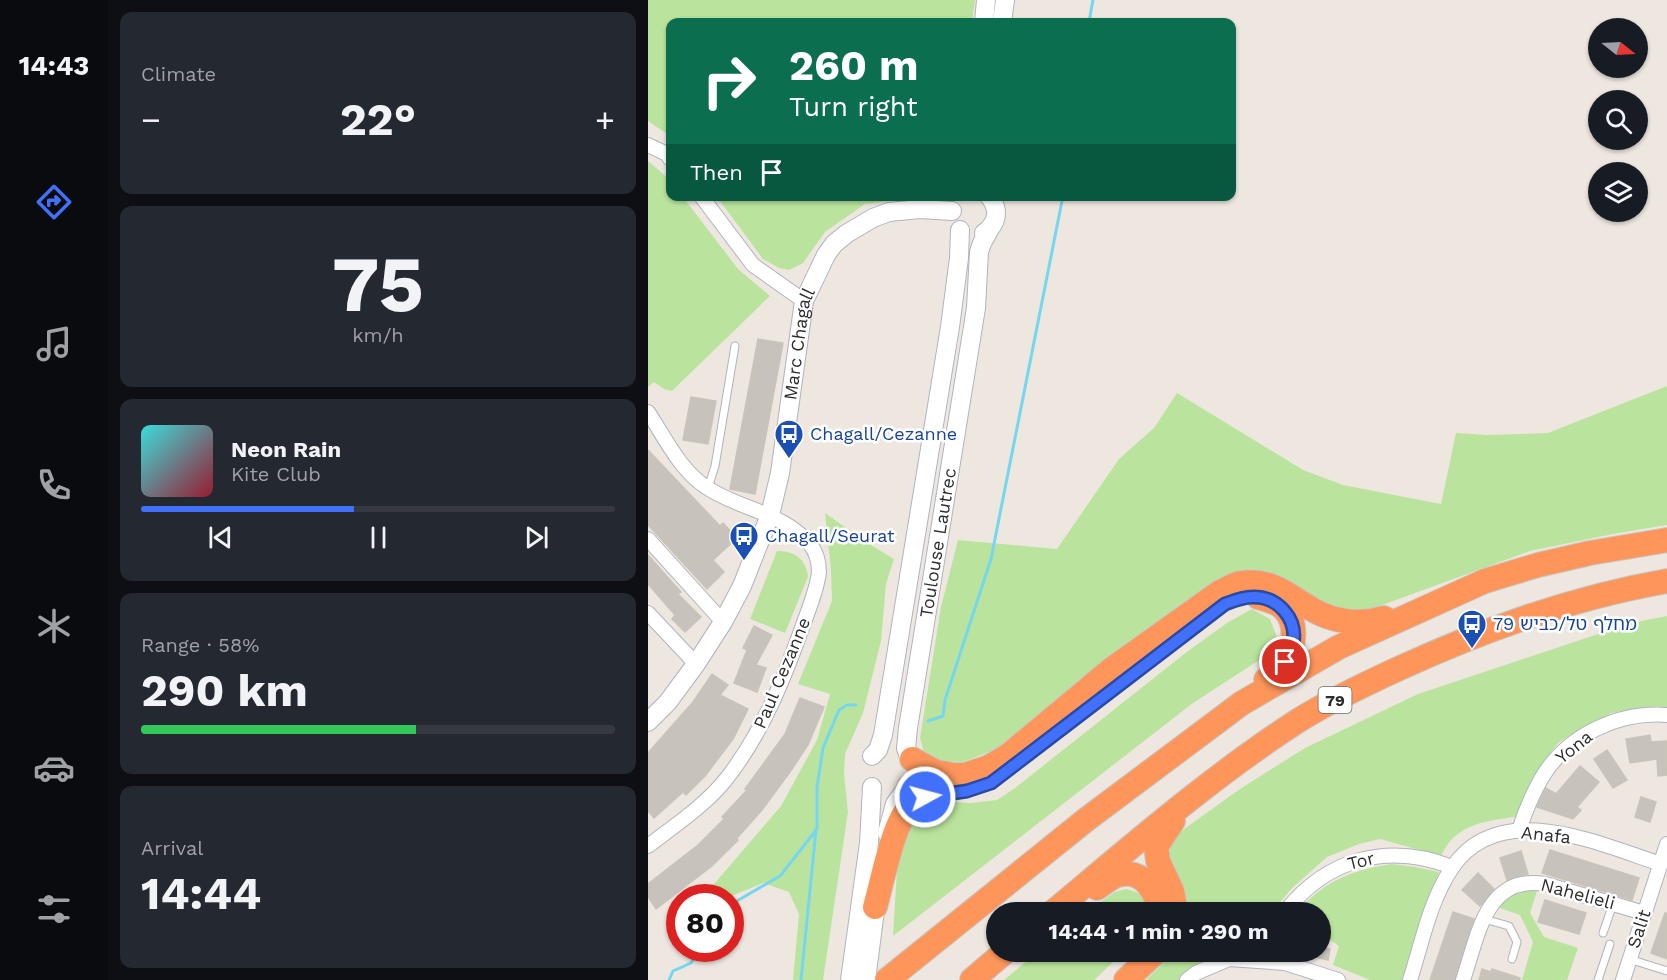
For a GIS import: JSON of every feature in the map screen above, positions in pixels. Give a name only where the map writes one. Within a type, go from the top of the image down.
[{"type":"highway","name":"79","points":[[887,980],[1087,819],[1242,704],[1339,647],[1485,581],[1538,565],[1590,553],[1667,540]]},
{"type":"highway","name":"79","points":[[1065,902],[1231,766],[1298,721],[1361,686],[1476,634],[1598,597],[1667,581]]},
{"type":"highway","points":[[910,757],[936,772],[955,775],[965,775],[989,767],[1009,755],[1112,669],[1220,592],[1240,583],[1264,583],[1281,589],[1321,614],[1340,620],[1368,623],[1450,597]]},
{"type":"highway","points":[[875,907],[898,828],[910,806],[925,797],[967,791],[983,786],[1004,774],[1225,604],[1254,596],[1271,601],[1285,609],[1293,627],[1293,645],[1285,662],[1242,704]]},
{"type":"highway","points":[[906,790],[935,782],[955,785],[980,783],[1004,774]]},
{"type":"highway","points":[[1174,902],[1172,891],[1158,861],[1156,847],[1187,801]]},
{"type":"highway","points":[[1078,902],[1117,875],[1128,874],[1142,879],[1153,889],[1156,902]]},
{"type":"highway","points":[[972,980],[994,962]]},
{"type":"highway","points":[[1108,980],[1127,962]]},
{"type":"highway","points":[[1126,980],[1145,962]]},
{"type":"main road","points":[[985,18],[987,0]]},
{"type":"main road","points":[[1003,18],[1005,0]]},
{"type":"main road","points":[[956,204],[952,218],[960,230],[974,235],[981,234],[992,225],[996,214],[992,201]]},
{"type":"main road","name":"Marc Chagall","points":[[648,722],[668,702],[723,622],[742,586],[770,515],[780,473],[804,301],[826,255],[834,244],[873,218],[890,213],[956,204]]},
{"type":"main road","name":"Toulouse Lautrec","points":[[910,757],[906,748],[908,728],[973,330],[978,291],[979,252],[992,225]]},
{"type":"main road","name":"Toulouse Lautrec","points":[[872,756],[878,750],[885,724],[950,327],[959,258],[960,230]]},
{"type":"main road","points":[[850,980],[869,843],[872,787],[867,771],[868,763],[872,756],[885,747],[902,749],[910,757],[915,774],[895,804],[891,815],[875,907],[866,980]]},
{"type":"main road","points":[[872,787],[889,796],[906,790]]},
{"type":"street","points":[[648,145],[666,154]]},
{"type":"street","points":[[705,201],[753,265],[804,301]]},
{"type":"street","name":"Paul Cezanne","points":[[648,412],[688,473],[722,496],[770,515],[801,534],[818,557],[819,573],[785,676],[755,737],[726,780],[691,813],[648,846]]},
{"type":"street","points":[[648,539],[723,622]]},
{"type":"street","points":[[648,613],[696,664]]},
{"type":"street","name":"Yona","points":[[1519,830],[1529,802],[1542,777],[1581,737],[1595,729],[1626,719],[1667,715]]},
{"type":"street","name":"Anafa","points":[[1410,980],[1435,902],[1452,867],[1469,849],[1497,835],[1519,830],[1559,833],[1662,871]]},
{"type":"street","name":"Salit","points":[[1623,980],[1644,913],[1662,871],[1667,844]]},
{"type":"street","name":"Tor","points":[[1293,902],[1312,883],[1347,863],[1395,855],[1418,856],[1452,867]]},
{"type":"street","name":"Nahelieli","points":[[1463,980],[1493,901],[1508,888],[1526,883],[1545,884],[1644,913]]},
{"type":"street","points":[[1187,980],[1219,962]]},
{"type":"street","points":[[1282,962],[1338,980]]},
{"type":"lane","points":[[708,488],[716,466],[735,346]]},
{"type":"lane","points":[[1603,933],[1614,904]]},
{"type":"lane","points":[[1484,920],[1509,926],[1517,942],[1512,959]]},
{"type":"lane","points":[[1598,980],[1610,944]]},
{"type":"lane","points":[[1629,959],[1667,971]]},
{"type":"green space","points":[[648,0],[975,0],[973,18],[666,18],[666,133],[648,121]]},
{"type":"green space","points":[[648,161],[666,177],[666,201],[686,201],[738,269],[770,296],[672,391],[654,382],[648,387]]},
{"type":"green space","points":[[720,201],[889,201],[865,204],[825,232],[803,263],[789,270],[779,268],[763,259]]},
{"type":"green space","points":[[1667,386],[1667,525],[1530,551],[1355,615],[1251,573],[1010,744],[963,762],[939,761],[924,753],[920,738],[941,607],[958,540],[1057,549],[1119,459],[1154,428],[1177,393],[1303,470],[1343,485],[1441,504],[1456,433],[1488,435],[1548,433]]},
{"type":"green space","points":[[825,513],[894,559],[886,584],[881,641],[863,713],[845,754],[844,774],[848,812],[823,980],[793,980],[799,914],[789,892],[763,883],[744,891],[744,884],[714,884],[781,806],[817,740],[830,694],[798,684],[832,601]]},
{"type":"green space","points":[[777,551],[798,557],[805,565],[808,577],[785,633],[750,619]]},
{"type":"green space","points":[[1252,609],[1270,619],[1278,640],[1264,657],[1193,703],[893,936],[897,870],[913,814],[940,801],[971,803],[997,800],[1188,651],[1227,623]]},
{"type":"green space","points":[[1667,616],[1667,708],[1658,706],[1611,713],[1559,742],[1540,766],[1521,816],[1485,822],[1464,830],[1447,845],[1441,856],[1380,839],[1359,844],[1327,857],[1292,888],[1280,902],[1182,902],[1171,875],[1168,852],[1173,837],[1240,789],[1305,748],[1418,694],[1631,623]]},
{"type":"green space","points":[[1392,864],[1439,872],[1402,980],[1370,980],[1333,965],[1339,946],[1331,941],[1331,902],[1306,902],[1329,885],[1364,870]]},
{"type":"green space","points":[[1126,889],[1136,892],[1145,902],[1100,902],[1115,892]]},
{"type":"green space","points":[[1527,890],[1537,891],[1530,913],[1544,937],[1578,948],[1567,980],[1522,980],[1533,942],[1520,915],[1497,907],[1508,898]]},
{"type":"green space","points":[[1026,962],[1113,962],[1094,980],[1004,980]]},
{"type":"green space","points":[[1165,962],[1200,962],[1179,980],[1146,980]]},
{"type":"building","points":[[758,339],[783,343],[755,494],[730,489]]},
{"type":"building","points":[[691,397],[716,401],[708,444],[683,440]]},
{"type":"building","points":[[648,450],[720,526],[723,523],[737,538],[713,560],[724,572],[707,589],[648,525]]},
{"type":"building","points":[[648,555],[681,592],[678,594],[701,617],[685,632],[672,619],[675,615],[648,584]]},
{"type":"building","points":[[754,626],[772,635],[756,665],[766,668],[757,692],[734,683],[747,650],[743,648]]},
{"type":"building","points":[[712,674],[728,685],[720,695],[748,709],[733,739],[705,776],[686,795],[683,792],[654,818],[648,811],[648,753],[693,702]]},
{"type":"building","points":[[800,698],[824,707],[808,745],[762,810],[737,838],[738,840],[712,866],[689,884],[666,884],[666,901],[656,909],[648,897],[648,884],[698,845],[724,819],[722,817],[747,790],[745,789],[785,734]]},
{"type":"building","points":[[1650,735],[1651,742],[1667,741],[1667,775],[1658,776],[1657,759],[1630,763],[1626,739]]},
{"type":"building","points":[[1607,750],[1627,780],[1613,788],[1594,759]]},
{"type":"building","points":[[1580,766],[1599,782],[1577,807],[1581,810],[1573,819],[1537,807],[1546,788],[1556,794]]},
{"type":"building","points":[[1641,797],[1656,802],[1650,822],[1635,817]]},
{"type":"building","points":[[1550,850],[1639,878],[1632,900],[1542,873]]},
{"type":"building","points":[[1521,851],[1528,874],[1507,880],[1500,858]]},
{"type":"building","points":[[1478,873],[1494,889],[1480,906],[1462,890]]},
{"type":"building","points":[[1545,900],[1586,913],[1579,934],[1538,922]]},
{"type":"building","points":[[1453,912],[1474,919],[1454,980],[1430,980]]},
{"type":"building","points":[[1665,913],[1667,913],[1667,959],[1651,953]]},
{"type":"building","points":[[1482,969],[1491,972],[1492,969],[1520,978],[1519,980],[1479,980]]},
{"type":"waterway","points":[[1090,18],[1093,0]]},
{"type":"waterway","points":[[928,721],[943,716],[945,700],[991,559],[1062,201]]},
{"type":"waterway","points":[[744,897],[780,876],[817,829],[817,787],[823,748],[839,710],[847,705],[856,705]]},
{"type":"waterway","points":[[801,980],[816,830]]},
{"type":"waterway","points":[[669,980],[673,971],[692,962]]},
{"type":"place","name":"Chagall/Cezanne","points":[[789,460]]},
{"type":"place","name":"Chagall/Seurat","points":[[744,562]]},
{"type":"place","name":"מחלף טל/כביש 79","points":[[1472,650]]},
{"type":"route","points":[[925,797],[967,791],[991,783],[1147,662],[1225,604],[1238,599],[1254,596],[1271,601],[1285,609],[1293,627],[1293,645],[1285,662]]}]
